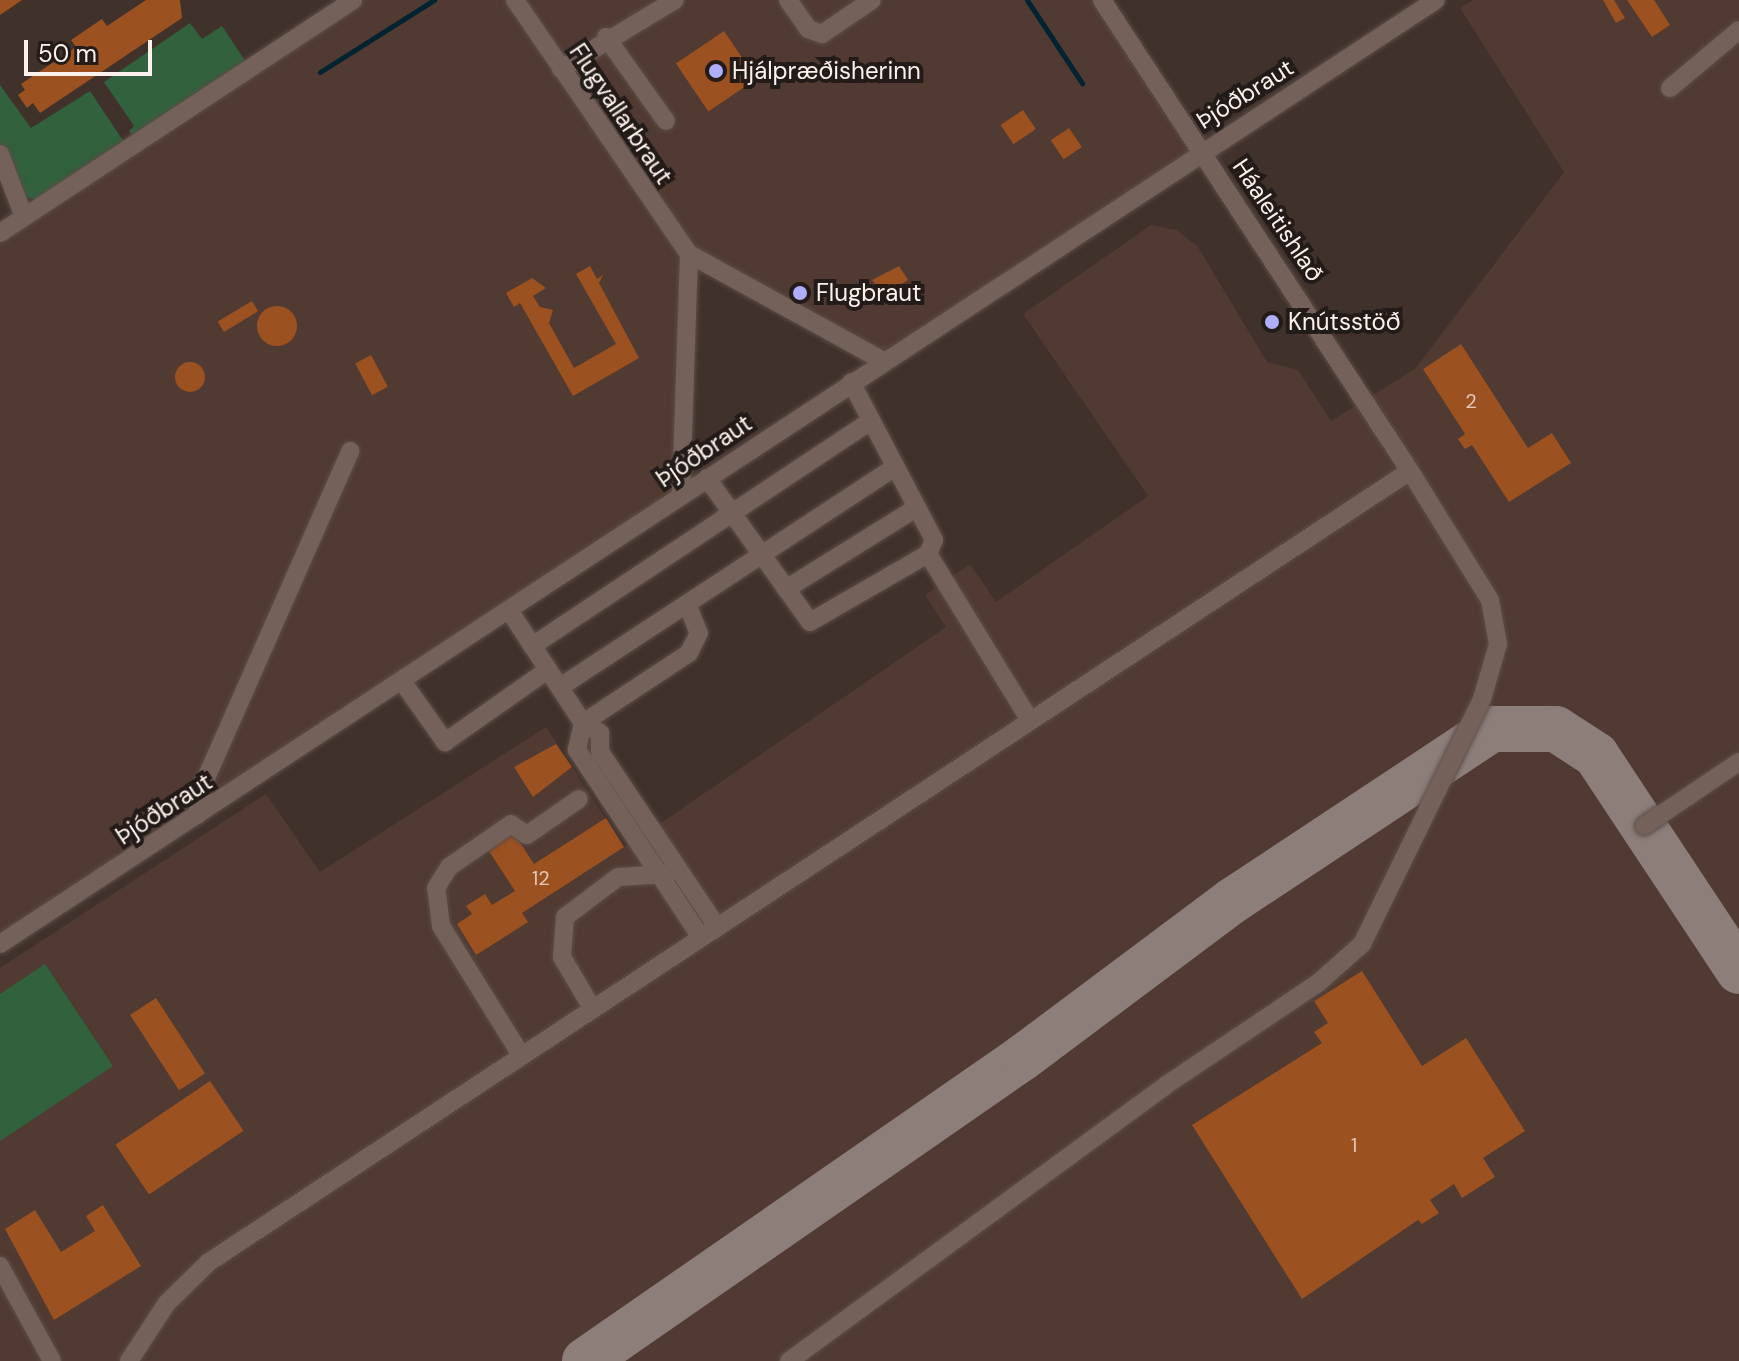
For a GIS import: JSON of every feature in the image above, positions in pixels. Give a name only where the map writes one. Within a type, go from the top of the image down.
[{"type":"street","points":[[0,233],[353,0]]},
{"type":"street","name":"Flugvallarbraut","points":[[515,0],[689,254],[884,361]]},
{"type":"street","points":[[561,69],[606,37],[675,0]]},
{"type":"street","points":[[788,0],[808,29],[822,34],[872,0]]},
{"type":"street","name":"Háaleitishlað","points":[[789,1361],[1152,1095],[1318,983],[1362,944],[1482,699],[1498,644],[1490,600],[1368,398],[1102,0]]},
{"type":"street","name":"Þjóðbraut","points":[[0,944],[402,681],[1202,149],[1436,0]]},
{"type":"street","points":[[1670,88],[1739,30]]},
{"type":"street","points":[[606,37],[666,121]]},
{"type":"street","points":[[0,154],[24,217]]},
{"type":"street","points":[[681,495],[689,254]]},
{"type":"street","points":[[707,478],[736,511],[804,618],[816,622],[928,554],[934,540],[851,382]]},
{"type":"street","points":[[532,646],[871,421]]},
{"type":"street","points":[[197,815],[203,785],[350,451]]},
{"type":"street","points":[[560,687],[895,467]]},
{"type":"street","points":[[129,1361],[167,1303],[209,1262],[716,925],[1410,471]]},
{"type":"street","points":[[786,589],[916,508]]},
{"type":"street","points":[[928,554],[1029,719]]},
{"type":"street","points":[[687,604],[699,633],[689,653],[583,723],[577,750],[700,936]]},
{"type":"street","points":[[509,610],[583,723],[600,733],[600,752],[716,925]]},
{"type":"street","points":[[402,681],[445,742],[548,670]]},
{"type":"street","points":[[1644,826],[1739,762]]},
{"type":"street","points":[[521,1055],[441,926],[436,888],[449,867],[511,824],[527,835],[579,799]]},
{"type":"street","points":[[592,1008],[562,957],[565,917],[618,877],[657,872],[685,879]]},
{"type":"street","points":[[0,1266],[52,1361]]},
{"type":"shaded area","points":[[353,0],[1102,0],[1202,149],[884,361],[689,254],[681,495],[0,944],[0,233]]},
{"type":"shaded area","points":[[1473,0],[1739,0],[1739,1361],[0,1361],[0,968],[266,794],[320,872],[546,727],[624,847],[946,627],[925,595],[970,564],[996,602],[1148,496],[1023,314],[1151,225],[1177,230],[1198,247],[1267,362],[1298,370],[1331,421],[1415,369],[1564,172],[1460,8]]},
{"type":"green space","points":[[190,23],[202,39],[222,26],[246,62],[133,137],[129,131],[134,126],[104,82]]},
{"type":"green space","points":[[0,85],[31,128],[90,91],[124,142],[38,200],[22,196],[0,163]]},
{"type":"green space","points":[[45,964],[113,1066],[0,1141],[0,994]]},
{"type":"building","points":[[0,0],[22,0],[0,15]]},
{"type":"building","points":[[146,0],[180,0],[182,18],[40,113],[33,103],[27,108],[18,95],[25,90],[21,84],[76,47],[71,40],[102,19],[107,26]]},
{"type":"building","points":[[1603,0],[1614,0],[1625,18],[1616,23]]},
{"type":"building","points":[[1627,0],[1654,0],[1670,25],[1652,37]]},
{"type":"building","name":"Hjálpræðisherinn","points":[[724,31],[756,79],[708,112],[676,63]]},
{"type":"building","points":[[1023,110],[1036,129],[1013,144],[1001,125]]},
{"type":"building","points":[[1069,128],[1082,147],[1064,159],[1051,140]]},
{"type":"building","points":[[590,266],[597,279],[603,275],[599,283],[639,358],[573,396],[520,303],[514,307],[506,293],[532,278],[546,288],[533,296],[540,307],[553,310],[549,323],[574,368],[616,344],[576,274]]},
{"type":"building","points":[[899,266],[908,280],[900,285],[904,290],[884,296],[872,280]]},
{"type":"building","points":[[252,301],[258,311],[224,332],[218,322]]},
{"type":"building","points":[[277,306],[291,312],[297,326],[291,340],[277,346],[263,340],[257,326],[263,312]]},
{"type":"building","points":[[1461,344],[1528,448],[1552,433],[1571,463],[1509,502],[1472,445],[1465,449],[1458,439],[1465,434],[1423,369]]},
{"type":"building","points":[[371,355],[388,387],[372,395],[355,363]]},
{"type":"building","points":[[190,362],[196,363],[204,371],[204,383],[196,391],[190,392],[184,391],[176,383],[175,377],[176,371],[184,363]]},
{"type":"building","points":[[556,744],[572,767],[533,797],[514,767]]},
{"type":"building","points":[[606,818],[624,847],[522,913],[528,922],[476,955],[457,924],[472,914],[466,906],[485,894],[492,905],[515,891],[487,848],[513,832],[534,864]]},
{"type":"building","points":[[1362,971],[1422,1066],[1466,1038],[1525,1131],[1483,1158],[1495,1177],[1462,1198],[1454,1184],[1430,1200],[1439,1213],[1422,1224],[1418,1220],[1302,1299],[1192,1125],[1322,1043],[1314,1032],[1328,1023],[1314,1001]]},
{"type":"building","points":[[156,998],[205,1073],[179,1090],[130,1015]]},
{"type":"building","points":[[210,1081],[244,1131],[149,1194],[115,1145]]},
{"type":"building","points":[[103,1205],[141,1266],[54,1320],[5,1229],[35,1210],[61,1252],[95,1231],[86,1216]]},
{"type":"waterway","points":[[320,72],[434,0]]},
{"type":"waterway","points":[[1027,0],[1082,83]]},
{"type":"taxiway","points":[[585,1361],[1022,1058],[1232,901],[1492,729],[1556,729],[1596,755],[1739,971]]},
{"type":"place","name":"Hjálpræðisherinn","points":[[716,71]]},
{"type":"place","name":"Flugbraut","points":[[800,293]]},
{"type":"place","name":"Knútsstöð","points":[[1272,322]]}]
